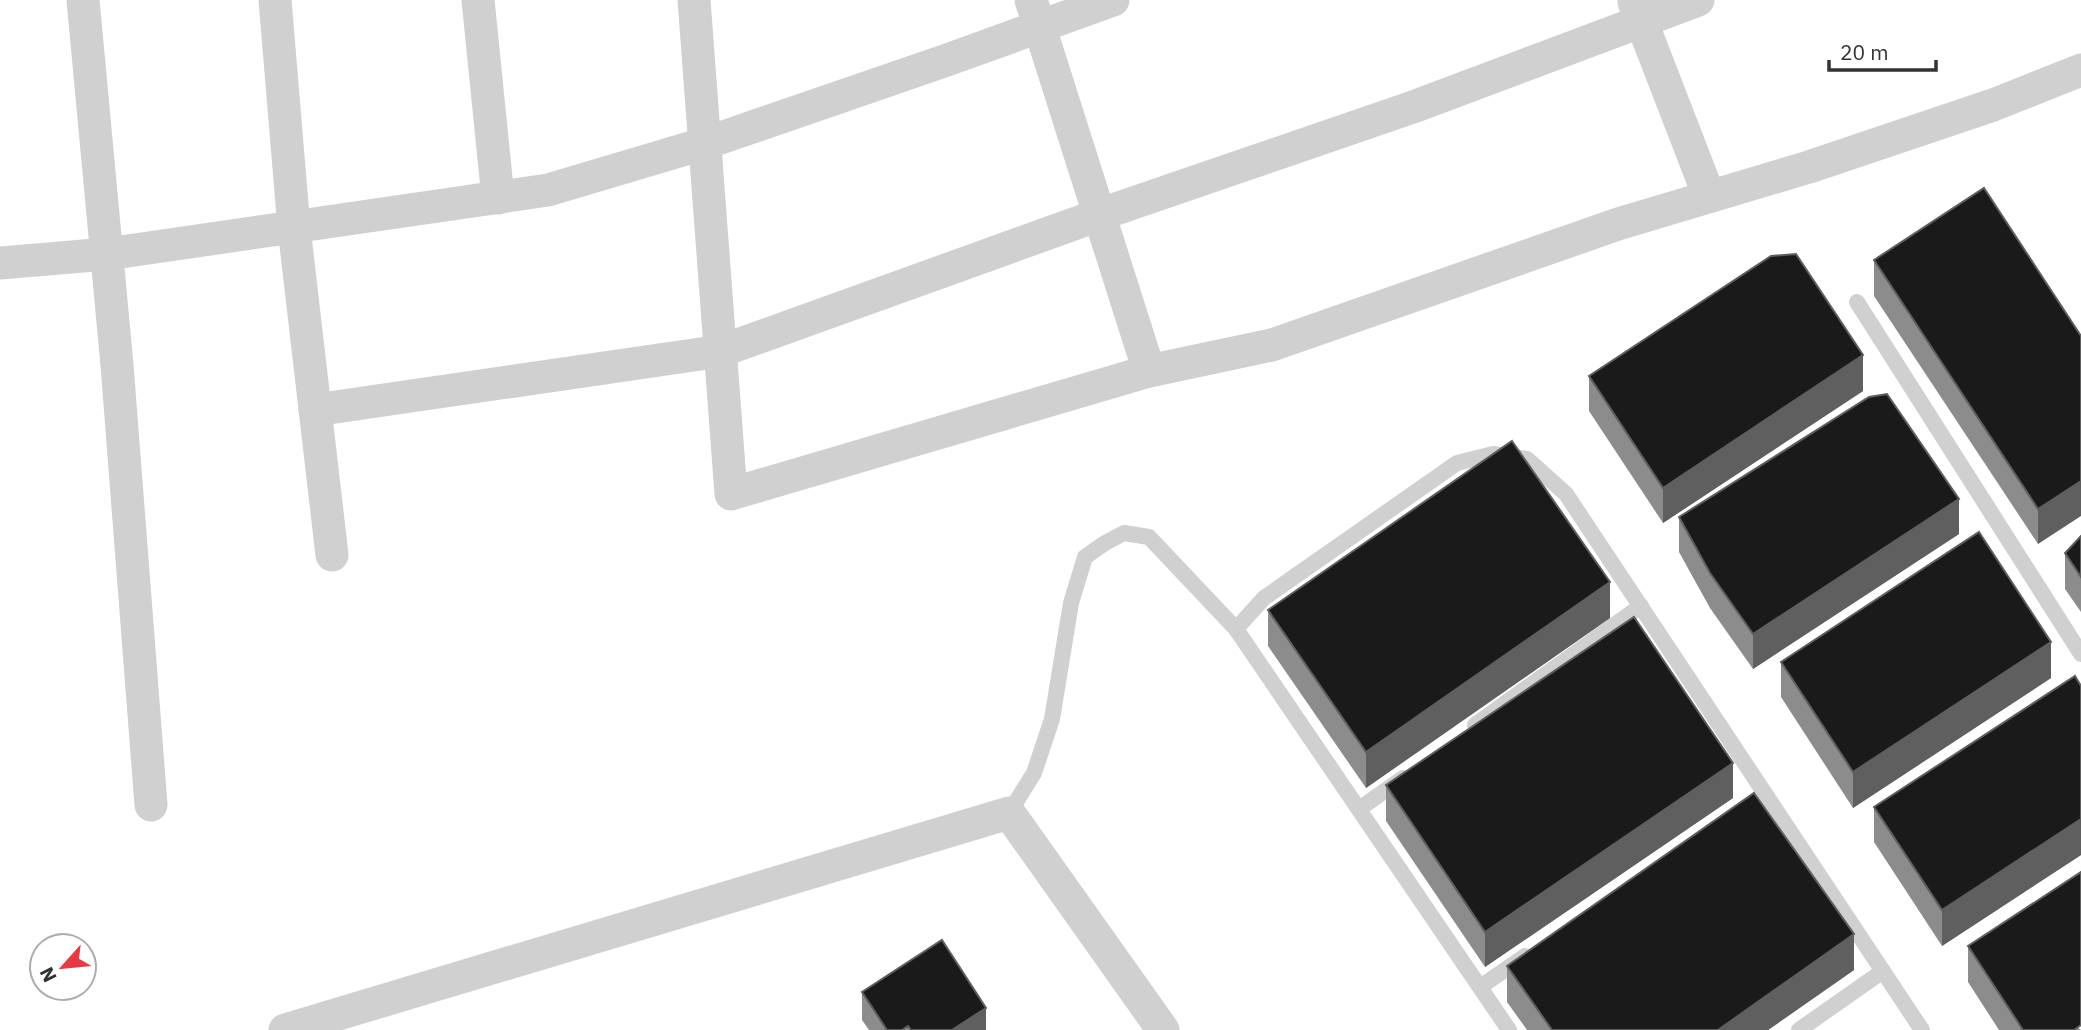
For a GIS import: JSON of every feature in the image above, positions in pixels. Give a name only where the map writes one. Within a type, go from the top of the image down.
[{"type":"street","points":[[83,0],[117,365],[151,805]]},
{"type":"street","points":[[275,0],[293,228],[332,555]]},
{"type":"street","points":[[478,0],[498,198]]},
{"type":"street","points":[[694,0],[731,494],[1149,370],[1272,345],[1618,224],[1808,167],[1993,105],[2081,70]]},
{"type":"street","points":[[0,263],[107,254],[548,190],[706,143],[1035,13],[1113,0]]},
{"type":"street","points":[[315,410],[721,351],[1099,215],[1413,107],[1637,11],[1698,0]]},
{"type":"street","points":[[1637,11],[1709,196]]},
{"type":"street","points":[[1035,13],[1149,370]]},
{"type":"street","points":[[285,1030],[1009,813],[1155,1027]]},
{"type":"lane","points":[[1857,302],[2081,654]]},
{"type":"lane","points":[[1236,629],[1264,598],[1457,463],[1493,454],[1527,459],[1566,494],[1641,606],[1757,794],[1922,1030]]},
{"type":"lane","points":[[1009,813],[1034,773],[1052,719],[1071,603],[1084,557],[1124,533],[1149,537],[1236,629],[1509,1030]]},
{"type":"lane","points":[[1460,736],[1641,606]]},
{"type":"lane","points":[[1359,810],[1415,769]]},
{"type":"lane","points":[[1480,987],[1537,948]]},
{"type":"lane","points":[[1799,1030],[1883,971]]},
{"type":"building","points":[[1984,188],[2081,336],[2081,481],[2038,509],[1874,260]]},
{"type":"building","points":[[1796,254],[1863,355],[1663,488],[1589,376],[1771,256]]},
{"type":"building","points":[[1887,394],[1959,499],[1753,634],[1710,573],[1679,517],[1869,397]]},
{"type":"building","points":[[1512,441],[1610,582],[1366,752],[1268,610]]},
{"type":"building","points":[[1979,532],[2051,642],[1853,772],[1781,662]]},
{"type":"building","points":[[2081,536],[2081,577],[2065,553]]},
{"type":"building","points":[[1634,617],[1733,763],[1485,932],[1386,785]]},
{"type":"building","points":[[2075,676],[2081,686],[2081,819],[1942,910],[1874,807]]},
{"type":"building","points":[[1754,793],[1854,934],[1718,1030],[1552,1030],[1507,966]]},
{"type":"building","points":[[2081,872],[2081,1025],[2074,1030],[2023,1030],[1968,946]]},
{"type":"building","points":[[942,940],[986,1008],[952,1030],[911,1030],[908,1026],[902,1030],[887,1030],[862,992]]}]
